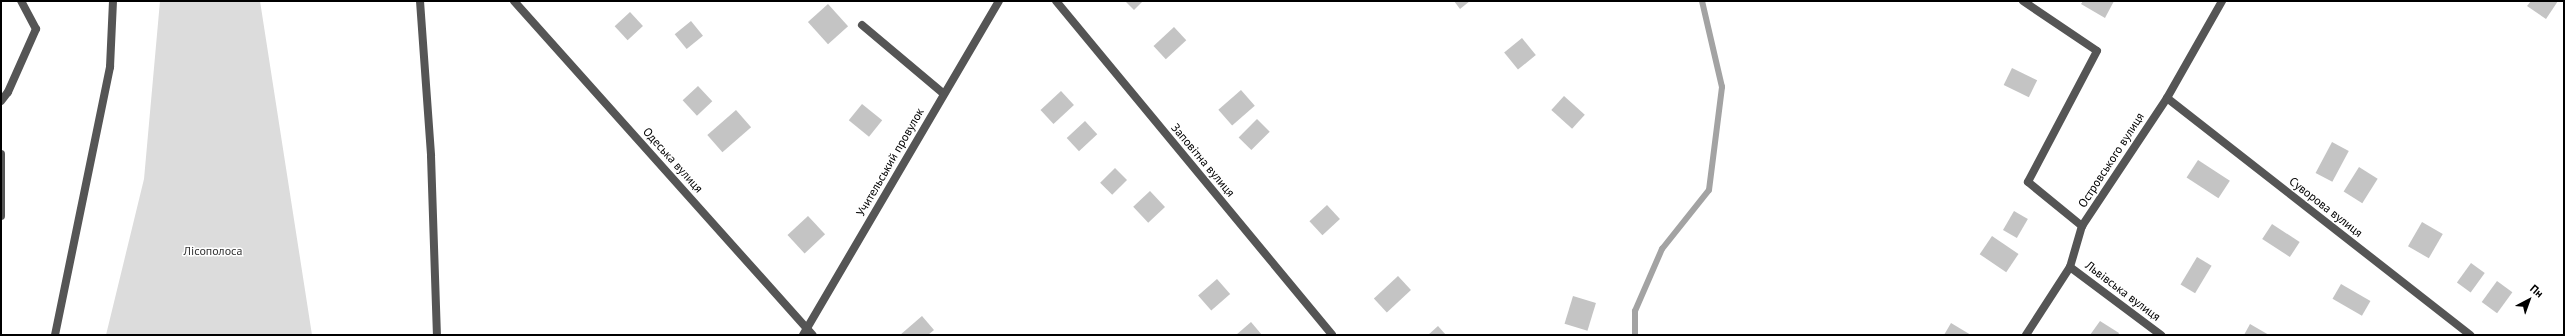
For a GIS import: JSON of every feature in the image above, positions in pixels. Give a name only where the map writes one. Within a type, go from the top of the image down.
[{"type":"street","points":[[1,101],[8,92],[36,29],[21,1]]},
{"type":"street","points":[[55,335],[110,67],[113,1]]},
{"type":"street","points":[[420,1],[431,156],[437,335]]},
{"type":"street","name":"Одеська вулиця","points":[[514,1],[805,332],[813,335]]},
{"type":"street","name":"Учительський провулок","points":[[805,332],[999,1]]},
{"type":"street","name":"Заповітна вулиця","points":[[1056,1],[1332,335]]},
{"type":"street","points":[[2023,1],[2097,50],[2028,182],[2082,226]]},
{"type":"street","name":"Островського вулиця","points":[[2026,335],[2070,267],[2082,226],[2167,98],[2222,1]]},
{"type":"street","points":[[862,25],[944,94]]},
{"type":"street","name":"Суворова вулиця","points":[[2167,98],[2470,335]]},
{"type":"street","points":[[1,154],[1,216]]},
{"type":"street","name":"Львівська вулиця","points":[[2070,267],[2160,335]]},
{"type":"green space","name":"Лісополоса","points":[[160,1],[260,1],[312,335],[106,335],[144,179]]},
{"type":"building","points":[[1125,1],[1143,1],[1134,10]]},
{"type":"building","points":[[1454,1],[1470,1],[1460,9]]},
{"type":"building","points":[[2083,1],[2114,1],[2105,18],[2081,4]]},
{"type":"building","points":[[2531,1],[2558,1],[2546,19],[2527,6]]},
{"type":"building","points":[[828,4],[848,26],[828,44],[808,22]]},
{"type":"building","points":[[630,12],[643,26],[628,40],[615,26]]},
{"type":"building","points":[[691,21],[703,36],[687,49],[675,34]]},
{"type":"building","points":[[1174,27],[1186,40],[1166,59],[1154,46]]},
{"type":"building","points":[[1522,38],[1536,55],[1518,70],[1504,52]]},
{"type":"building","points":[[2012,68],[2037,80],[2029,97],[2004,85]]},
{"type":"building","points":[[698,86],[712,101],[697,116],[683,100]]},
{"type":"building","points":[[1241,90],[1255,106],[1232,126],[1218,110]]},
{"type":"building","points":[[1061,91],[1074,105],[1053,124],[1041,110]]},
{"type":"building","points":[[1564,96],[1585,115],[1572,129],[1551,110]]},
{"type":"building","points":[[862,104],[882,120],[869,137],[849,120]]},
{"type":"building","points":[[736,110],[751,127],[722,152],[707,135]]},
{"type":"building","points":[[1257,119],[1270,132],[1251,150],[1239,137]]},
{"type":"building","points":[[1085,121],[1097,134],[1079,151],[1067,138]]},
{"type":"building","points":[[2332,142],[2349,151],[2332,182],[2316,173]]},
{"type":"building","points":[[2198,160],[2230,181],[2218,198],[2187,178]]},
{"type":"building","points":[[2359,167],[2378,179],[2362,203],[2344,192]]},
{"type":"building","points":[[1115,168],[1127,180],[1112,195],[1100,183]]},
{"type":"building","points":[[1150,191],[1165,207],[1148,223],[1133,207]]},
{"type":"building","points":[[1327,205],[1340,219],[1322,235],[1309,221]]},
{"type":"building","points":[[2014,211],[2028,219],[2017,238],[2003,230]]},
{"type":"building","points":[[808,216],[825,234],[805,253],[788,235]]},
{"type":"building","points":[[2422,222],[2443,234],[2429,258],[2408,246]]},
{"type":"building","points":[[2272,224],[2300,242],[2290,257],[2262,239]]},
{"type":"building","points":[[1992,236],[2019,254],[2006,272],[1980,254]]},
{"type":"building","points":[[2197,257],[2212,266],[2195,293],[2181,284]]},
{"type":"building","points":[[2471,263],[2485,273],[2471,292],[2457,282]]},
{"type":"building","points":[[1398,276],[1411,290],[1387,312],[1374,299]]},
{"type":"building","points":[[1217,279],[1230,294],[1211,310],[1198,295]]},
{"type":"building","points":[[2497,281],[2512,292],[2497,313],[2482,302]]},
{"type":"building","points":[[2341,284],[2370,301],[2362,316],[2332,299]]},
{"type":"building","points":[[1573,296],[1596,303],[1587,331],[1565,324]]},
{"type":"building","points":[[922,316],[934,330],[928,335],[900,335]]},
{"type":"building","points":[[2100,321],[2119,333],[2118,335],[2090,335]]},
{"type":"building","points":[[1251,322],[1262,335],[1236,335]]},
{"type":"building","points":[[1951,323],[1971,335],[1944,335]]},
{"type":"building","points":[[2250,324],[2269,335],[2244,335]]},
{"type":"building","points":[[1438,326],[1446,335],[1428,335]]},
{"type":"waterway","points":[[1635,335],[1635,311],[1662,249],[1709,190],[1722,87],[1702,1]]}]
